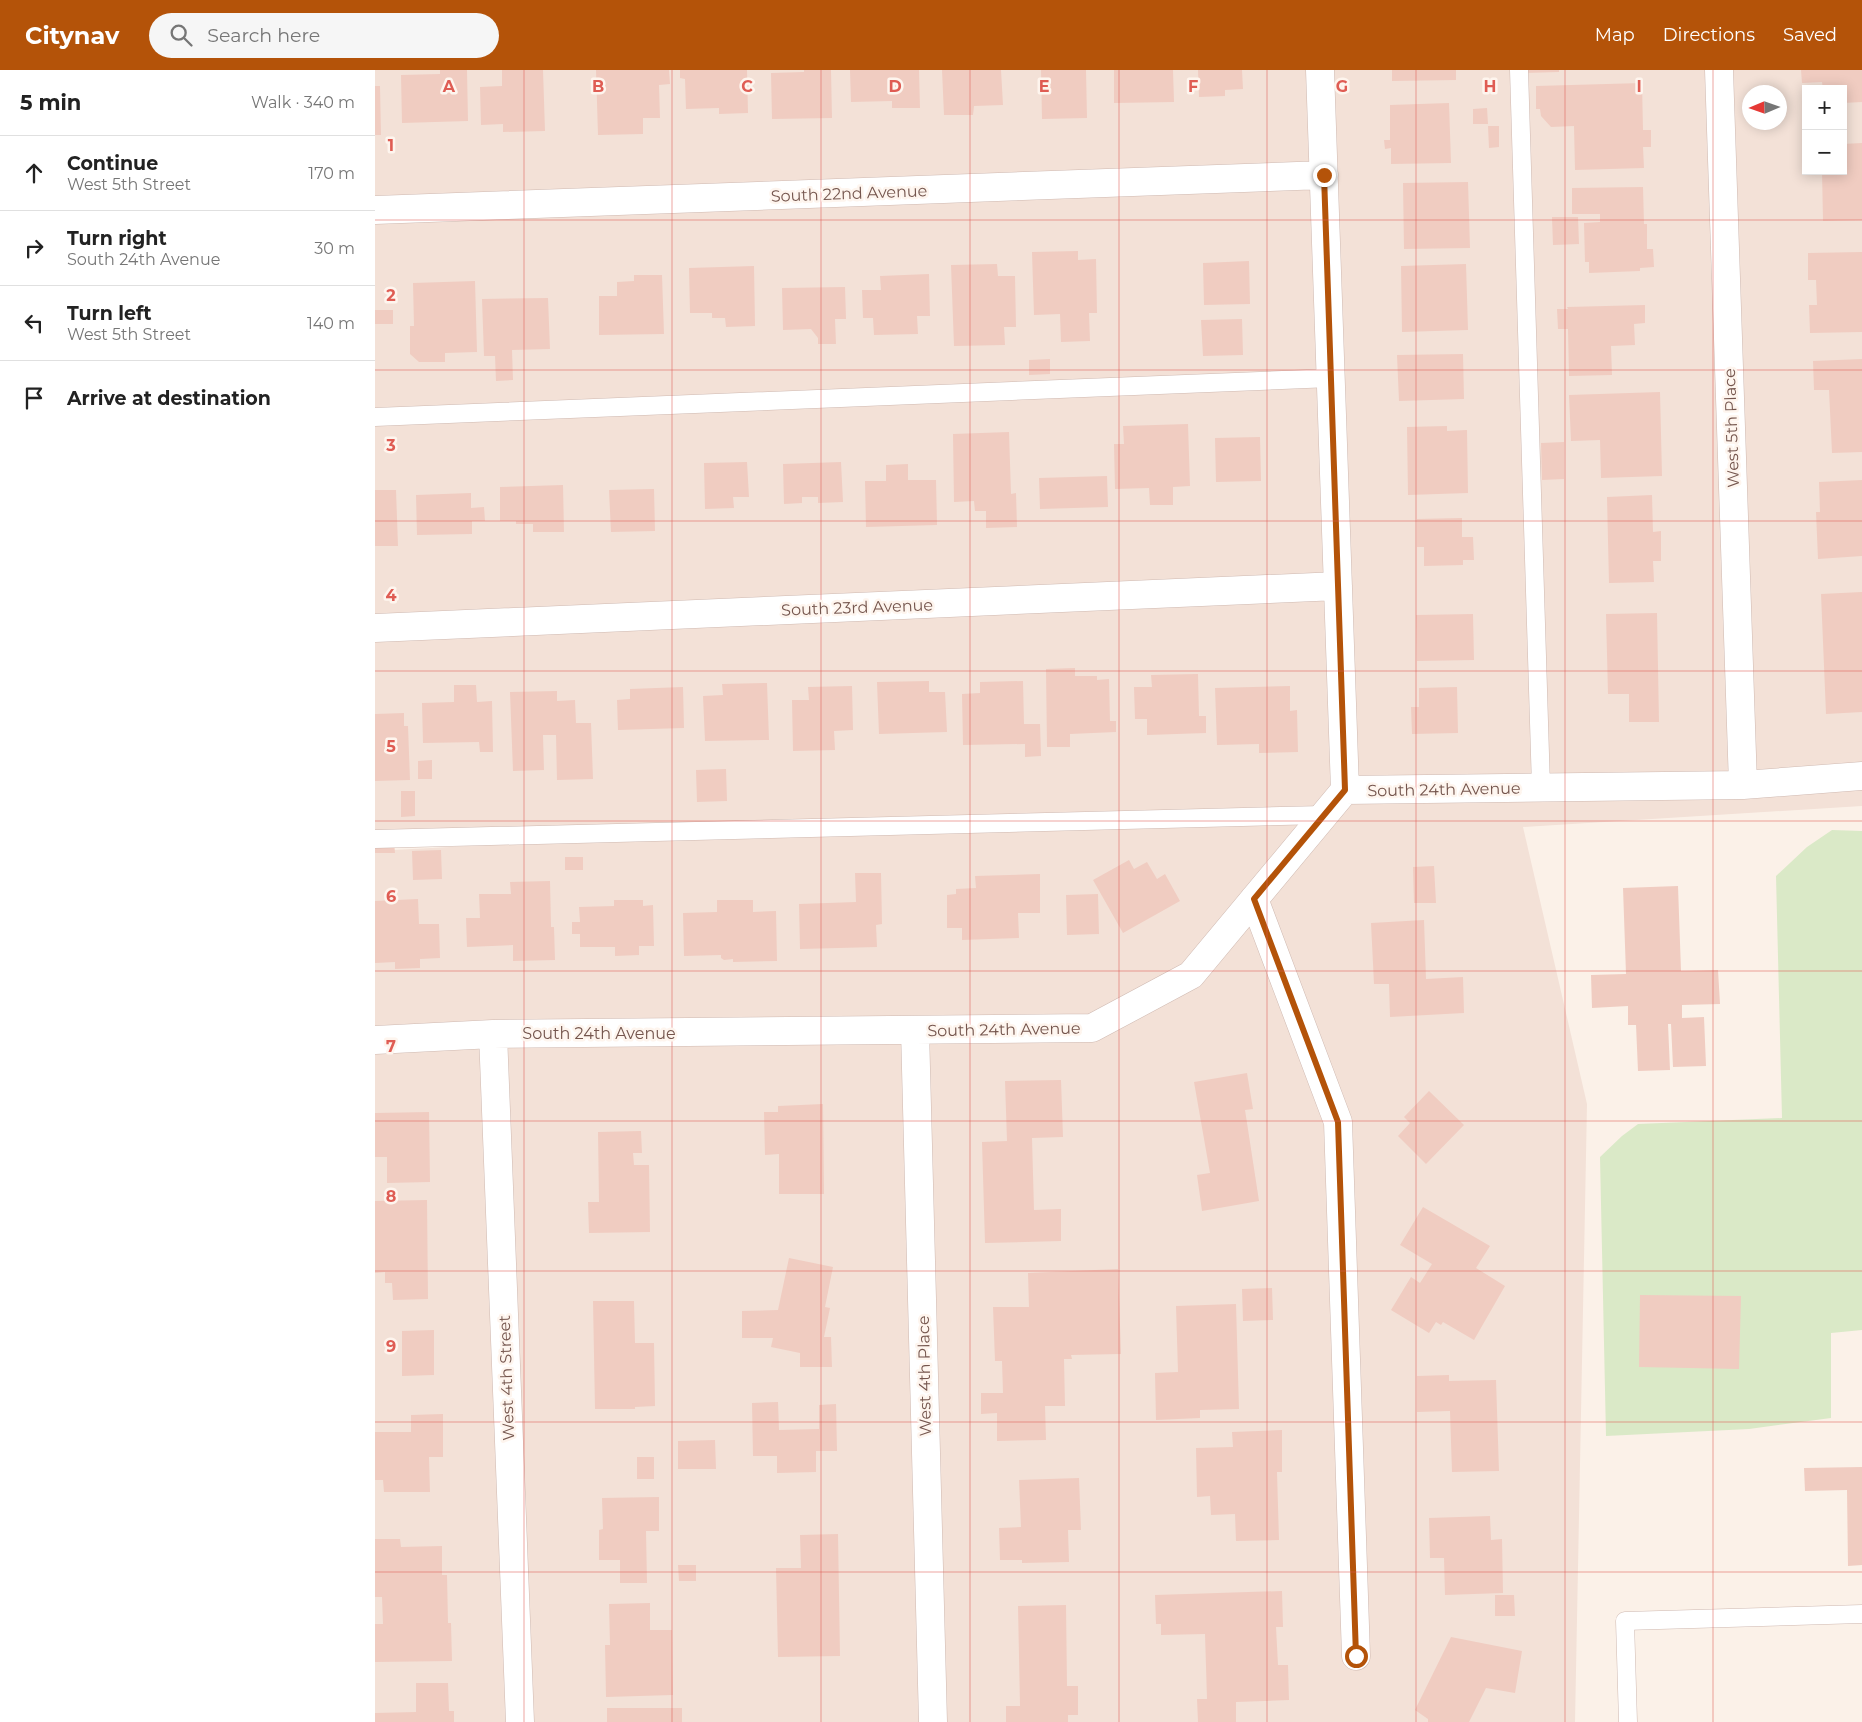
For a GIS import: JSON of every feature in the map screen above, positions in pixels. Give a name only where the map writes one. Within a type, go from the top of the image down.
[{"type":"street","points":[[1320,70],[1345,790]]},
{"type":"street","name":"West 5th Place","points":[[1719,70],[1743,785]]},
{"type":"street","name":"South 22nd Avenue","points":[[375,210],[1324,175]]},
{"type":"street","name":"South 23rd Avenue","points":[[375,628],[1338,586]]},
{"type":"street","name":"South 24th Avenue","points":[[375,1040],[493,1034],[1092,1028],[1191,974],[1345,790],[1743,785],[1862,776]]},
{"type":"street","points":[[1254,899],[1338,1122],[1356,1656]]},
{"type":"street","name":"West 4th Place","points":[[915,1030],[933,1722]]},
{"type":"street","name":"West 4th Street","points":[[493,1034],[520,1722]]},
{"type":"lane","points":[[1519,70],[1541,787]]},
{"type":"lane","points":[[375,416],[1331,378]]},
{"type":"lane","points":[[375,839],[1324,814]]},
{"type":"lane","points":[[1629,1722],[1625,1621],[1862,1614]]},
{"type":"shaded area","points":[[375,70],[1862,70],[1862,806],[1523,827],[1587,1104],[1575,1722],[375,1722],[375,851],[765,830],[375,839]]},
{"type":"green space","points":[[1832,830],[1862,831],[1862,1330],[1831,1333],[1831,1418],[1749,1429],[1606,1436],[1600,1157],[1638,1124],[1782,1118],[1776,876],[1807,847]]},
{"type":"building","points":[[440,70],[467,70],[468,121],[402,123],[401,75],[440,74]]},
{"type":"building","points":[[502,70],[543,70],[545,131],[503,132],[503,124],[481,125],[480,87],[502,86]]},
{"type":"building","points":[[596,70],[669,70],[670,84],[659,85],[660,118],[643,118],[643,134],[598,135]]},
{"type":"building","points":[[680,70],[747,70],[748,113],[719,114],[719,108],[686,109],[685,79],[680,78]]},
{"type":"building","points":[[804,70],[831,70],[832,118],[772,119],[771,73],[804,72]]},
{"type":"building","points":[[850,70],[919,70],[920,108],[892,108],[892,101],[851,102]]},
{"type":"building","points":[[942,70],[1001,70],[1003,105],[974,106],[973,115],[944,115]]},
{"type":"building","points":[[1041,70],[1086,70],[1087,118],[1042,119]]},
{"type":"building","points":[[1114,70],[1173,70],[1174,102],[1114,103]]},
{"type":"building","points":[[1198,70],[1242,70],[1243,89],[1225,90],[1225,96],[1199,97]]},
{"type":"building","points":[[1392,70],[1456,70],[1456,80],[1392,81]]},
{"type":"building","points":[[1523,70],[1559,70],[1559,72],[1523,73]]},
{"type":"building","points":[[1801,70],[1862,70],[1862,102],[1847,103],[1847,85],[1822,85],[1822,82],[1802,83]]},
{"type":"building","points":[[1642,83],[1643,130],[1651,130],[1651,147],[1643,147],[1644,168],[1575,170],[1574,126],[1551,127],[1541,116],[1540,109],[1536,109],[1536,86]]},
{"type":"building","points":[[375,86],[380,86],[381,135],[375,135]]},
{"type":"building","points":[[1449,103],[1451,163],[1391,164],[1391,148],[1385,149],[1384,140],[1390,140],[1390,105]]},
{"type":"building","points":[[1487,108],[1488,124],[1473,124],[1473,109]]},
{"type":"building","points":[[1488,126],[1499,126],[1499,147],[1489,148]]},
{"type":"building","points":[[1862,143],[1862,220],[1823,221],[1822,175],[1847,175],[1847,144]]},
{"type":"building","points":[[1468,182],[1470,248],[1404,249],[1403,183]]},
{"type":"building","points":[[1643,187],[1644,224],[1647,224],[1647,249],[1653,249],[1654,267],[1640,268],[1640,271],[1589,273],[1589,262],[1585,262],[1584,223],[1600,222],[1600,214],[1572,214],[1572,188]]},
{"type":"building","points":[[1552,217],[1578,217],[1579,244],[1553,245]]},
{"type":"building","points":[[1078,251],[1078,260],[1096,259],[1097,313],[1089,313],[1090,341],[1061,342],[1060,314],[1034,315],[1032,252]]},
{"type":"building","points":[[1862,252],[1862,332],[1810,333],[1809,305],[1817,305],[1816,280],[1808,280],[1808,253]]},
{"type":"building","points":[[1249,261],[1250,304],[1204,305],[1203,263]]},
{"type":"building","points":[[997,264],[998,276],[1015,276],[1016,327],[1004,327],[1005,345],[954,346],[951,265]]},
{"type":"building","points":[[1466,264],[1468,330],[1402,332],[1401,266]]},
{"type":"building","points":[[754,266],[755,326],[726,327],[725,318],[712,318],[712,313],[690,313],[689,268]]},
{"type":"building","points":[[929,274],[930,316],[917,316],[918,334],[874,335],[873,318],[863,318],[862,290],[881,290],[880,276]]},
{"type":"building","points":[[634,275],[662,275],[664,334],[599,335],[599,296],[617,296],[617,282],[634,281]]},
{"type":"building","points":[[475,281],[477,352],[445,353],[445,362],[419,362],[410,354],[410,326],[414,326],[413,283]]},
{"type":"building","points":[[845,287],[846,319],[835,319],[836,344],[818,344],[818,338],[811,329],[783,330],[782,288]]},
{"type":"building","points":[[548,298],[550,349],[512,350],[513,380],[496,381],[495,356],[484,356],[482,299]]},
{"type":"building","points":[[1645,305],[1645,323],[1634,324],[1635,345],[1611,346],[1612,375],[1569,376],[1568,329],[1558,329],[1557,309],[1568,309],[1567,307]]},
{"type":"building","points":[[375,310],[393,310],[393,324],[375,324]]},
{"type":"building","points":[[1242,319],[1243,355],[1203,356],[1201,320]]},
{"type":"building","points":[[1463,354],[1464,399],[1399,401],[1397,355]]},
{"type":"building","points":[[1050,359],[1050,374],[1029,375],[1029,360]]},
{"type":"building","points":[[1862,359],[1862,452],[1832,453],[1829,390],[1814,390],[1813,361]]},
{"type":"building","points":[[1660,392],[1662,476],[1601,478],[1600,440],[1571,441],[1569,395]]},
{"type":"building","points":[[1188,424],[1190,486],[1173,487],[1173,505],[1150,505],[1149,488],[1115,489],[1114,444],[1124,444],[1123,426]]},
{"type":"building","points":[[1447,426],[1447,431],[1467,430],[1468,493],[1408,495],[1407,427]]},
{"type":"building","points":[[1009,432],[1011,494],[1016,493],[1017,527],[986,528],[986,511],[975,511],[974,501],[954,502],[953,434]]},
{"type":"building","points":[[1260,437],[1261,481],[1216,482],[1215,438]]},
{"type":"building","points":[[1564,442],[1564,479],[1542,480],[1541,443]]},
{"type":"building","points":[[747,462],[749,497],[733,497],[734,508],[705,509],[704,463]]},
{"type":"building","points":[[841,462],[843,502],[818,503],[818,497],[802,497],[802,503],[784,504],[783,464]]},
{"type":"building","points":[[908,464],[908,480],[936,480],[937,525],[866,527],[865,481],[886,481],[886,465]]},
{"type":"building","points":[[1107,476],[1108,507],[1040,509],[1039,478]]},
{"type":"building","points":[[1862,480],[1862,556],[1818,559],[1816,512],[1820,512],[1819,482]]},
{"type":"building","points":[[563,485],[564,532],[533,532],[533,524],[516,524],[516,521],[500,521],[500,487]]},
{"type":"building","points":[[654,489],[655,531],[611,532],[609,490]]},
{"type":"building","points":[[375,490],[396,490],[398,546],[375,546]]},
{"type":"building","points":[[471,493],[471,508],[484,507],[485,521],[472,521],[472,534],[417,535],[416,495]]},
{"type":"building","points":[[1652,495],[1653,532],[1661,531],[1661,561],[1653,561],[1654,582],[1609,583],[1607,497]]},
{"type":"building","points":[[1462,518],[1462,537],[1473,537],[1474,560],[1463,560],[1463,565],[1424,566],[1424,547],[1417,547],[1417,519]]},
{"type":"building","points":[[1862,592],[1862,712],[1826,714],[1821,594]]},
{"type":"building","points":[[1657,613],[1659,722],[1629,722],[1629,694],[1608,694],[1606,614]]},
{"type":"building","points":[[1473,614],[1474,660],[1417,661],[1416,615]]},
{"type":"building","points":[[1075,668],[1075,676],[1097,676],[1097,680],[1109,679],[1110,721],[1116,721],[1116,732],[1070,734],[1070,747],[1047,747],[1046,669]]},
{"type":"building","points":[[1198,674],[1199,716],[1206,716],[1206,733],[1147,735],[1147,719],[1135,719],[1134,687],[1152,687],[1151,675]]},
{"type":"building","points":[[929,681],[929,692],[945,692],[947,732],[879,734],[877,682]]},
{"type":"building","points":[[1023,681],[1024,724],[1040,724],[1041,756],[1025,757],[1025,744],[963,745],[962,694],[980,693],[980,682]]},
{"type":"building","points":[[767,683],[769,740],[705,741],[703,696],[723,695],[722,684]]},
{"type":"building","points":[[454,685],[476,685],[477,702],[492,701],[493,752],[480,752],[479,742],[423,743],[422,703],[454,702]]},
{"type":"building","points":[[852,686],[853,730],[834,731],[835,750],[793,751],[792,700],[809,700],[808,687]]},
{"type":"building","points":[[1290,686],[1290,711],[1297,710],[1298,752],[1259,753],[1259,744],[1217,745],[1215,688]]},
{"type":"building","points":[[683,687],[684,728],[618,730],[617,700],[630,699],[630,689]]},
{"type":"building","points":[[1457,687],[1458,733],[1412,734],[1411,707],[1419,707],[1419,688]]},
{"type":"building","points":[[557,691],[557,701],[575,700],[576,723],[591,723],[593,779],[557,780],[556,735],[543,735],[544,770],[513,771],[510,692]]},
{"type":"building","points":[[404,713],[404,726],[408,726],[410,780],[375,781],[375,714]]},
{"type":"building","points":[[432,760],[432,779],[418,779],[418,761]]},
{"type":"building","points":[[726,769],[727,801],[697,802],[696,770]]},
{"type":"building","points":[[401,791],[415,791],[415,816],[401,817]]},
{"type":"building","points":[[394,841],[395,853],[375,853],[375,842]]},
{"type":"building","points":[[441,850],[442,879],[413,880],[412,851]]},
{"type":"building","points":[[565,857],[583,857],[583,870],[565,870]]},
{"type":"building","points":[[1129,860],[1134,869],[1147,862],[1157,879],[1165,874],[1180,901],[1123,933],[1093,880]]},
{"type":"building","points":[[1434,866],[1436,903],[1414,903],[1413,867]]},
{"type":"building","points":[[855,873],[881,873],[882,924],[876,925],[877,947],[800,949],[799,904],[856,902]]},
{"type":"building","points":[[1040,874],[1040,913],[1018,913],[1019,938],[962,940],[962,928],[947,928],[947,895],[956,894],[956,889],[976,888],[975,876]]},
{"type":"building","points":[[550,881],[551,927],[554,927],[555,960],[513,961],[513,945],[467,947],[466,918],[480,918],[479,894],[511,894],[510,882]]},
{"type":"building","points":[[1678,886],[1681,971],[1718,970],[1720,1004],[1682,1005],[1682,1018],[1704,1017],[1706,1066],[1673,1067],[1671,1024],[1668,1024],[1670,1070],[1638,1071],[1636,1025],[1628,1025],[1628,1006],[1592,1008],[1591,975],[1626,974],[1623,888]]},
{"type":"building","points":[[1098,894],[1099,934],[1067,935],[1066,895]]},
{"type":"building","points":[[418,899],[419,924],[439,924],[440,958],[420,959],[420,968],[395,969],[395,962],[375,963],[375,901]]},
{"type":"building","points":[[614,900],[643,900],[643,906],[653,905],[654,946],[639,946],[639,955],[615,956],[615,947],[580,947],[580,934],[572,934],[572,922],[580,922],[579,907],[614,906]]},
{"type":"building","points":[[717,900],[753,900],[753,912],[776,911],[777,961],[733,962],[733,959],[724,960],[721,958],[721,955],[684,956],[683,913],[717,912]]},
{"type":"building","points":[[1424,920],[1426,979],[1463,977],[1464,1013],[1390,1017],[1389,984],[1374,984],[1371,923]]},
{"type":"building","points":[[1247,1073],[1253,1109],[1245,1110],[1259,1201],[1202,1211],[1197,1175],[1210,1173],[1194,1082]]},
{"type":"building","points":[[1061,1080],[1063,1137],[1032,1138],[1034,1210],[1061,1209],[1061,1241],[985,1243],[982,1142],[1007,1141],[1005,1081]]},
{"type":"building","points":[[1429,1091],[1464,1125],[1426,1164],[1398,1136],[1410,1123],[1404,1117]]},
{"type":"building","points":[[823,1104],[824,1194],[779,1194],[779,1154],[765,1155],[764,1112],[778,1112],[778,1106]]},
{"type":"building","points":[[429,1112],[430,1182],[387,1183],[387,1157],[375,1157],[375,1113]]},
{"type":"building","points":[[641,1131],[642,1153],[633,1153],[634,1165],[649,1165],[650,1232],[589,1233],[588,1202],[599,1202],[598,1132]]},
{"type":"building","points":[[427,1200],[428,1299],[393,1300],[392,1283],[385,1283],[385,1272],[375,1273],[375,1201]]},
{"type":"building","points":[[1423,1207],[1490,1246],[1476,1268],[1505,1286],[1474,1340],[1443,1322],[1441,1325],[1436,1322],[1429,1333],[1391,1310],[1411,1277],[1420,1283],[1432,1264],[1400,1245]]},
{"type":"building","points":[[789,1258],[833,1267],[825,1307],[830,1308],[824,1337],[831,1337],[832,1367],[800,1367],[800,1353],[771,1347],[773,1338],[742,1338],[742,1311],[778,1310]]},
{"type":"building","points":[[1118,1269],[1121,1354],[1071,1355],[1072,1359],[1064,1359],[1065,1406],[1045,1406],[1046,1440],[997,1441],[997,1413],[981,1414],[981,1393],[1003,1393],[1002,1361],[995,1361],[993,1307],[1029,1307],[1028,1273]]},
{"type":"building","points":[[1272,1288],[1273,1320],[1243,1321],[1242,1289]]},
{"type":"building","points":[[1640,1295],[1741,1296],[1739,1369],[1639,1367]]},
{"type":"building","points":[[593,1301],[634,1301],[635,1343],[654,1343],[655,1406],[635,1407],[635,1409],[595,1409]]},
{"type":"building","points":[[1236,1304],[1239,1409],[1200,1410],[1200,1418],[1156,1420],[1155,1373],[1178,1372],[1176,1306]]},
{"type":"building","points":[[434,1330],[434,1375],[402,1376],[402,1331]]},
{"type":"building","points":[[1449,1375],[1449,1381],[1496,1380],[1499,1471],[1452,1472],[1450,1411],[1417,1412],[1417,1376]]},
{"type":"building","points":[[778,1402],[779,1430],[819,1429],[819,1405],[836,1404],[837,1451],[816,1451],[816,1472],[777,1473],[777,1456],[753,1456],[752,1403]]},
{"type":"building","points":[[443,1414],[443,1457],[429,1457],[430,1492],[384,1492],[383,1480],[375,1480],[375,1432],[411,1432],[411,1415]]},
{"type":"building","points":[[1282,1430],[1282,1472],[1277,1472],[1279,1540],[1236,1541],[1235,1514],[1211,1515],[1210,1496],[1197,1497],[1196,1448],[1233,1447],[1232,1432]]},
{"type":"building","points":[[715,1440],[716,1469],[678,1469],[678,1441]]},
{"type":"building","points":[[637,1457],[654,1457],[654,1479],[637,1479]]},
{"type":"building","points":[[1862,1467],[1862,1565],[1848,1566],[1847,1490],[1805,1491],[1804,1468]]},
{"type":"building","points":[[1079,1478],[1081,1530],[1068,1530],[1069,1562],[1022,1563],[1022,1560],[1000,1560],[999,1528],[1021,1527],[1019,1480]]},
{"type":"building","points":[[659,1497],[659,1531],[646,1531],[647,1583],[620,1583],[620,1560],[599,1560],[599,1530],[603,1529],[602,1498]]},
{"type":"building","points":[[1490,1516],[1491,1540],[1502,1539],[1503,1593],[1445,1595],[1444,1558],[1430,1558],[1429,1518]]},
{"type":"building","points":[[838,1534],[840,1656],[778,1657],[776,1568],[801,1568],[800,1535]]},
{"type":"building","points":[[375,1539],[400,1539],[401,1547],[442,1546],[442,1575],[447,1575],[448,1623],[451,1623],[452,1661],[375,1662],[375,1624],[383,1624],[382,1597],[375,1597]]},
{"type":"building","points":[[678,1565],[696,1565],[696,1581],[679,1581]]},
{"type":"building","points":[[1282,1591],[1283,1627],[1276,1627],[1278,1665],[1288,1665],[1289,1700],[1236,1702],[1236,1722],[1198,1722],[1197,1699],[1207,1699],[1205,1634],[1161,1635],[1161,1624],[1156,1624],[1155,1595]]},
{"type":"building","points":[[1495,1595],[1514,1595],[1515,1616],[1495,1616]]},
{"type":"building","points":[[650,1603],[650,1630],[672,1630],[673,1695],[606,1697],[605,1645],[610,1645],[609,1604]]},
{"type":"building","points":[[1066,1605],[1067,1686],[1078,1686],[1078,1715],[1068,1715],[1068,1722],[1006,1722],[1006,1706],[1020,1706],[1018,1606]]},
{"type":"building","points":[[1451,1637],[1522,1651],[1515,1693],[1486,1688],[1469,1722],[1428,1722],[1428,1719],[1415,1710]]},
{"type":"building","points":[[416,1683],[448,1683],[449,1711],[454,1711],[454,1722],[375,1722],[375,1713],[416,1712]]},
{"type":"building","points":[[607,1708],[682,1708],[682,1722],[607,1722]]},
{"type":"route","points":[[1324,175],[1345,790],[1254,899],[1338,1122],[1356,1656]]}]
